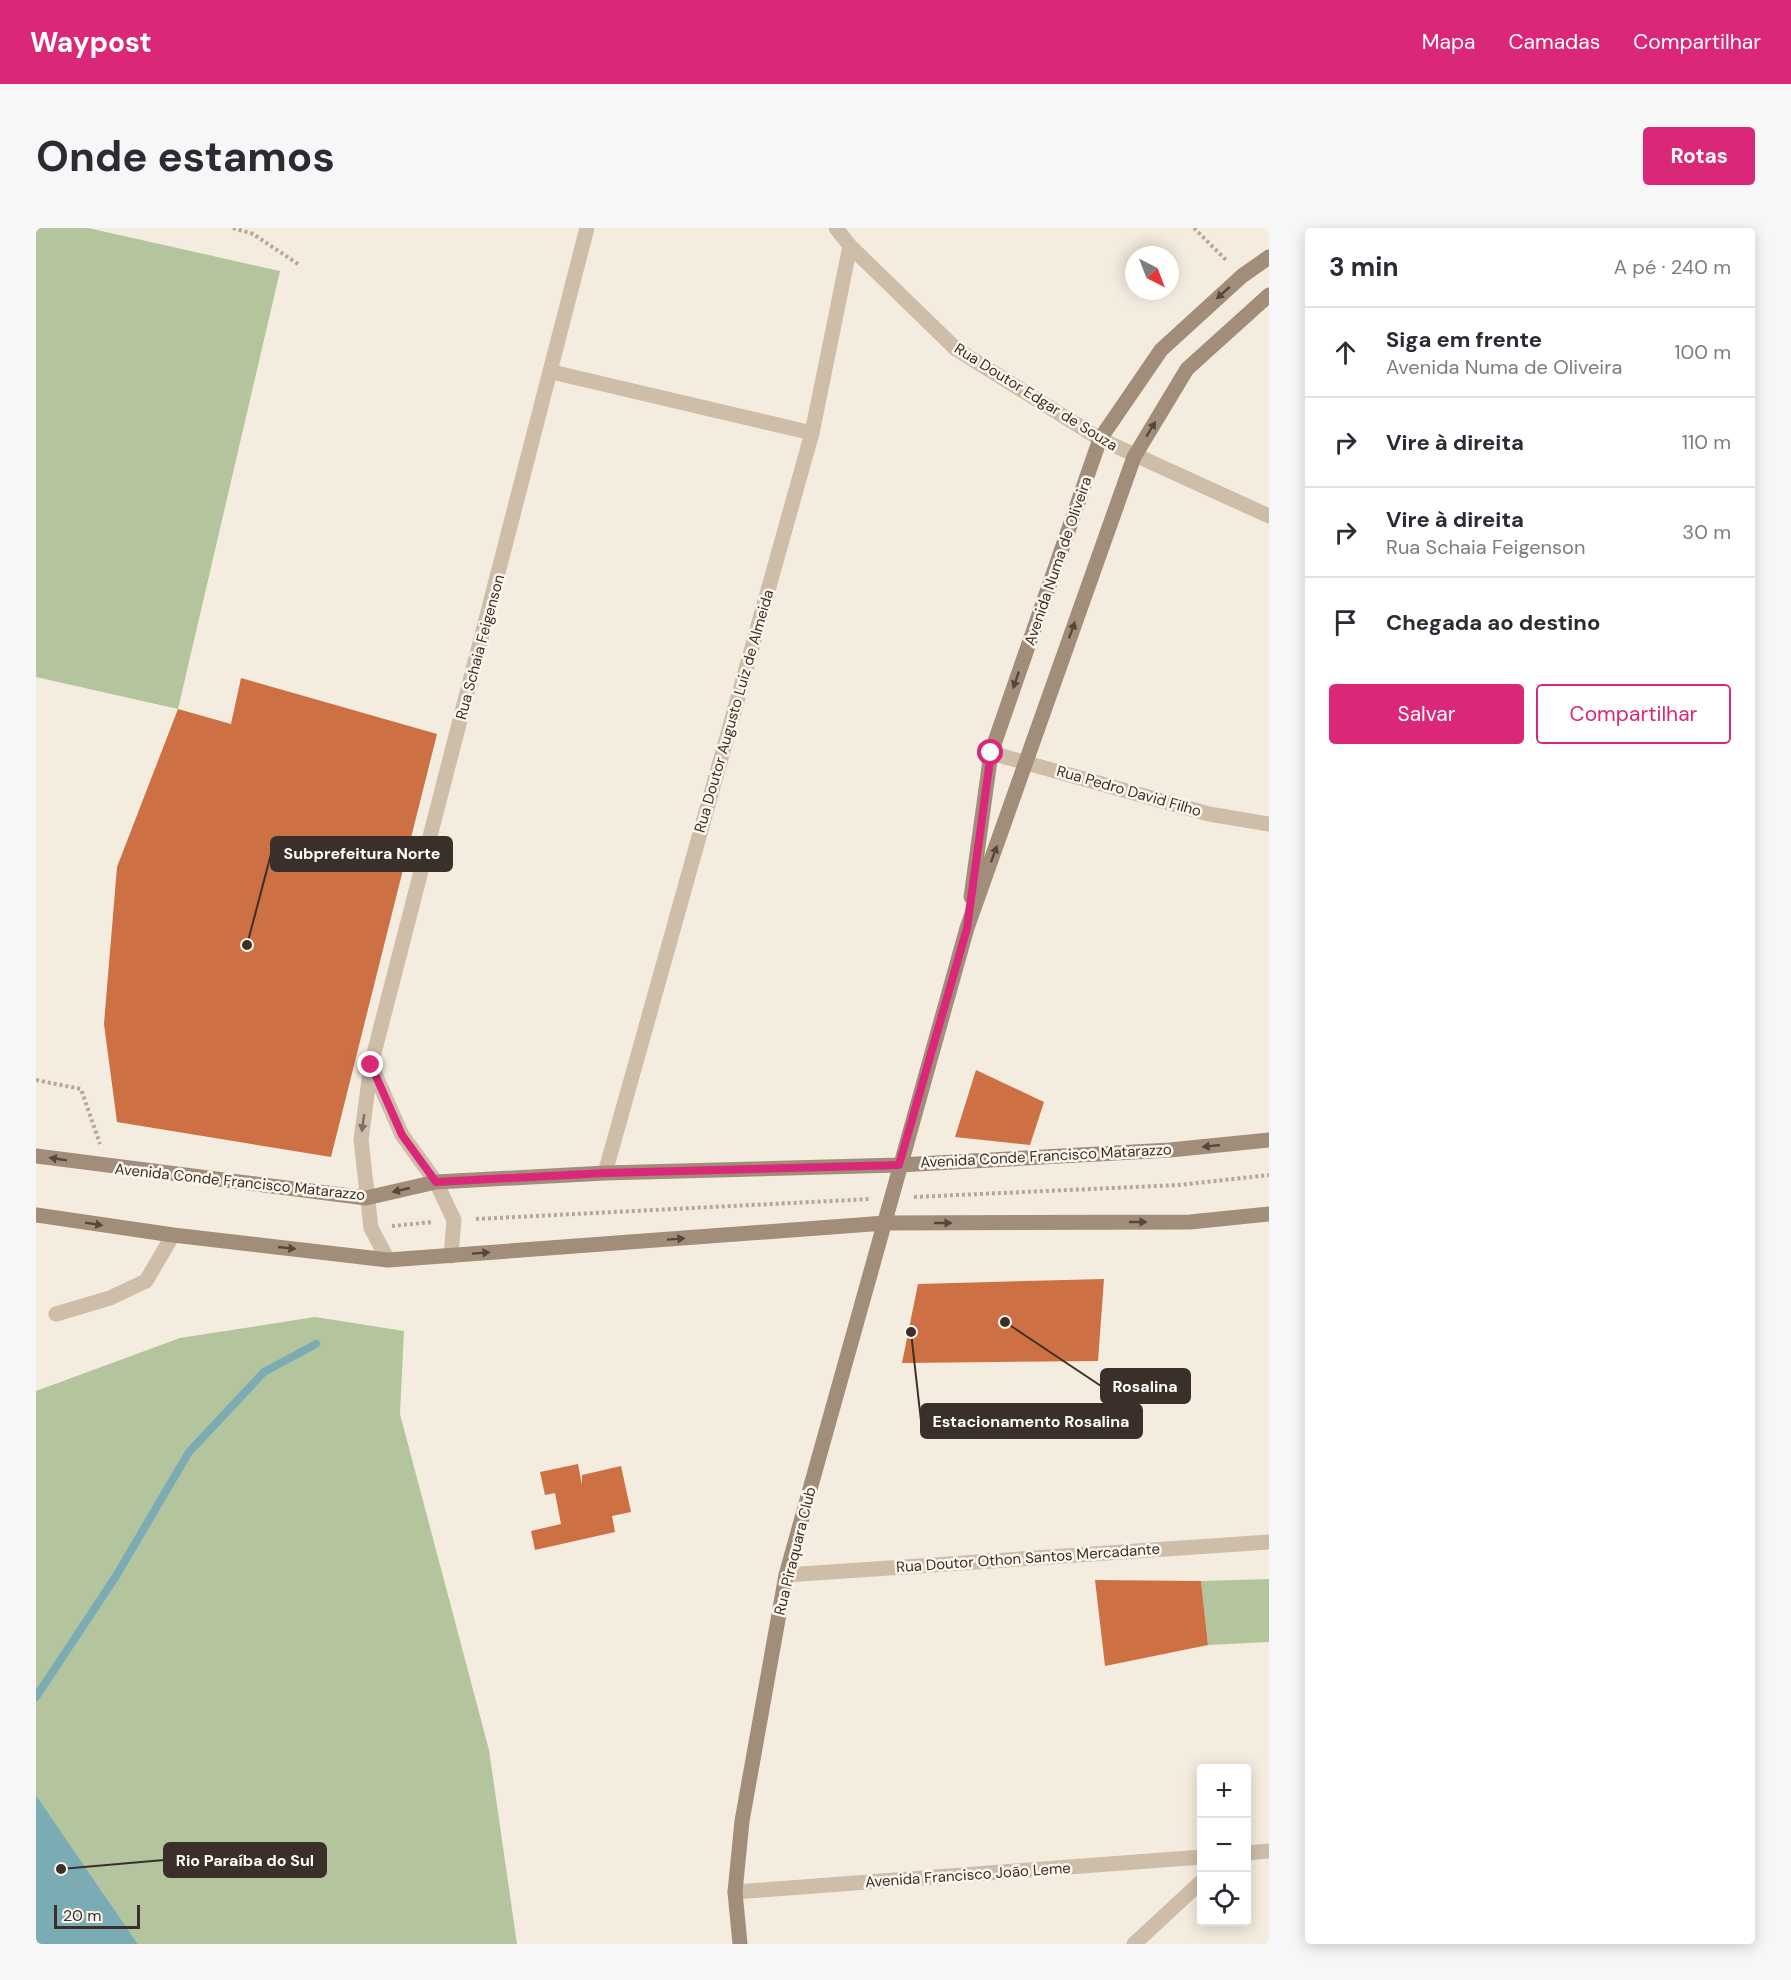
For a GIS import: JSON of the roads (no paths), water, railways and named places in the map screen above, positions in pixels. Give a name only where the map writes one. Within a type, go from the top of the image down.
[{"type":"main road","name":"Avenida Numa de Oliveira","points":[[967,928],[991,753],[1100,439],[1161,350],[1242,276],[1269,257]]},
{"type":"main road","name":"Avenida Numa de Oliveira","points":[[899,1165],[967,928],[1014,802],[1025,761],[1134,457],[1187,369],[1269,296]]},
{"type":"main road","name":"Avenida Conde Francisco Matarazzo","points":[[36,1156],[108,1167],[366,1198],[436,1182],[605,1173],[899,1165],[1170,1149],[1269,1140]]},
{"type":"main road","name":"Rua Piraquara Club","points":[[740,1944],[735,1892],[742,1821],[786,1575],[885,1223],[899,1165]]},
{"type":"main road","points":[[36,1215],[173,1236],[388,1260],[885,1223],[1190,1222],[1269,1214]]},
{"type":"street","name":"Rua Schaia Feigenson","points":[[388,1260],[371,1228],[366,1198],[361,1140],[371,1065],[552,372],[587,228]]},
{"type":"street","name":"Rua Doutor Edgar de Souza","points":[[837,228],[850,246],[956,349],[1100,439],[1134,457],[1269,516]]},
{"type":"street","name":"Rua Doutor Augusto Luiz de Almeida","points":[[605,1173],[812,433],[850,246]]},
{"type":"street","points":[[552,372],[812,433]]},
{"type":"street","name":"Rua Pedro David Filho","points":[[991,753],[1209,814],[1269,824]]},
{"type":"street","points":[[371,1065],[402,1135],[436,1182],[454,1220],[451,1256]]},
{"type":"street","points":[[56,1314],[110,1298],[146,1281],[173,1236]]},
{"type":"street","name":"Rua Doutor Othon Santos Mercadante","points":[[786,1575],[1269,1542]]},
{"type":"street","points":[[1251,1853],[1269,1851]]},
{"type":"street","name":"Avenida Francisco João Leme","points":[[735,1892],[1197,1857]]},
{"type":"street","points":[[1134,1944],[1197,1886]]},
{"type":"water","points":[[36,1795],[138,1944],[36,1944]]},
{"type":"waterway","points":[[36,1697],[116,1576],[189,1452],[264,1372],[316,1344]]},
{"type":"place","name":"Subprefeitura Norte","points":[[247,945]]},
{"type":"place","name":"Rosalina","points":[[1005,1322]]},
{"type":"place","name":"Estacionamento Rosalina","points":[[911,1332]]},
{"type":"place","name":"Rio Paraíba do Sul","points":[[61,1869]]}]
